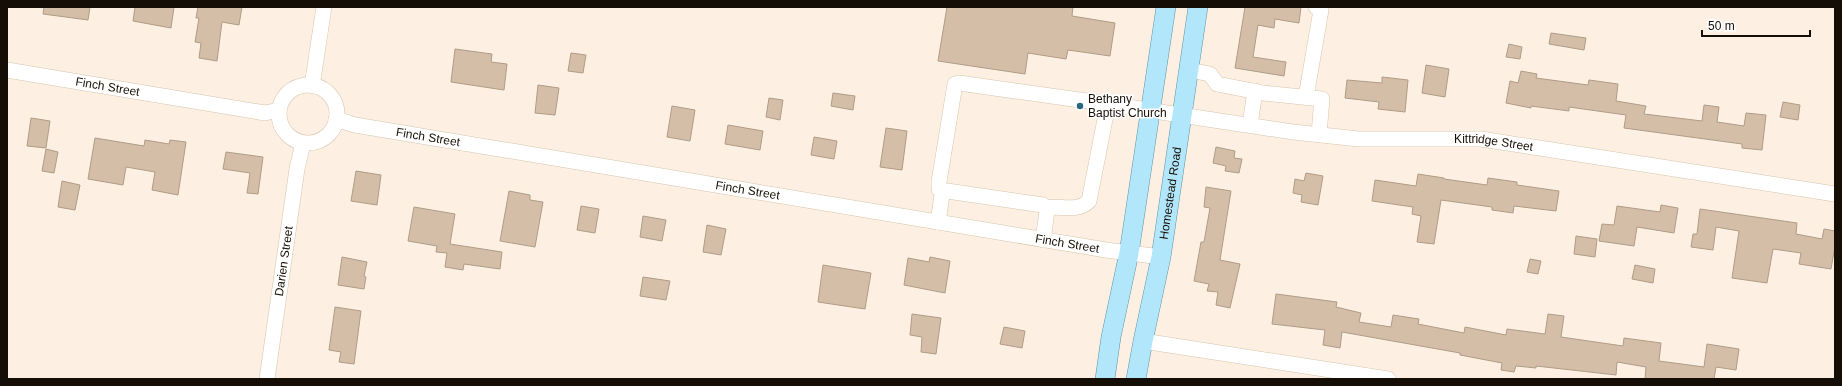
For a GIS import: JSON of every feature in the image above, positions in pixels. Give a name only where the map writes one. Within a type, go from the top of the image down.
[{"type":"main road","points":[[1105,379],[1111,337],[1129,253],[1166,7]]},
{"type":"main road","name":"Homestead Road","points":[[1136,379],[1142,341],[1160,257],[1198,7]]},
{"type":"street","points":[[312,86],[324,7]]},
{"type":"street","points":[[1306,97],[1321,10],[1316,7]]},
{"type":"street","name":"Finch Street","points":[[7,70],[265,112],[279,110]]},
{"type":"street","points":[[1189,70],[1210,74],[1217,84],[1255,91],[1322,98],[1319,134]]},
{"type":"street","name":"Kittridge Street","points":[[943,192],[939,188],[939,182],[955,84],[959,82],[1151,109],[1250,125],[1360,139],[1481,140],[1835,194]]},
{"type":"street","points":[[303,86],[312,86],[321,89],[334,101],[336,119],[334,128],[328,135],[321,140],[312,143],[303,143],[294,140],[287,135],[279,119],[279,110],[282,101],[287,94],[303,86]]},
{"type":"street","points":[[1250,125],[1255,91]]},
{"type":"street","points":[[938,222],[943,192],[947,191],[1043,205],[1046,208],[1073,208],[1086,204],[1089,201],[1108,104]]},
{"type":"street","name":"Finch Street","points":[[336,119],[355,125],[1043,240],[1160,257]]},
{"type":"street","name":"Darien Street","points":[[267,379],[297,169],[303,143]]},
{"type":"street","points":[[1043,240],[1047,211],[1046,208]]},
{"type":"street","points":[[1142,341],[1388,379]]},
{"type":"building","points":[[44,7],[90,7],[88,20],[43,14]]},
{"type":"building","points":[[135,7],[174,7],[171,28],[133,21]]},
{"type":"building","points":[[198,7],[242,7],[239,25],[222,22],[217,61],[199,58],[201,43],[195,42],[199,18],[196,18]]},
{"type":"building","points":[[947,7],[1073,7],[1072,16],[1115,23],[1110,56],[1068,50],[1066,59],[1028,53],[1025,74],[938,61]]},
{"type":"building","points":[[1245,7],[1301,7],[1299,23],[1275,19],[1274,28],[1258,25],[1253,57],[1286,62],[1284,76],[1235,68]]},
{"type":"building","points":[[1551,33],[1586,38],[1584,50],[1549,44]]},
{"type":"building","points":[[1509,44],[1522,47],[1520,59],[1506,57]]},
{"type":"building","points":[[455,49],[492,54],[491,62],[507,64],[504,90],[451,82]]},
{"type":"building","points":[[571,53],[586,55],[583,73],[568,71]]},
{"type":"building","points":[[1426,65],[1449,69],[1445,97],[1422,93]]},
{"type":"building","points":[[1521,71],[1537,74],[1536,78],[1588,85],[1589,80],[1618,84],[1616,101],[1646,106],[1644,114],[1702,121],[1704,105],[1719,107],[1717,122],[1744,126],[1746,113],[1766,115],[1762,150],[1742,148],[1742,144],[1624,128],[1626,115],[1569,107],[1569,111],[1531,106],[1531,108],[1506,103],[1510,81],[1518,83]]},
{"type":"building","points":[[1382,77],[1408,80],[1405,112],[1378,109],[1379,102],[1345,98],[1347,80],[1382,83]]},
{"type":"building","points":[[538,85],[559,88],[555,115],[535,113]]},
{"type":"building","points":[[833,93],[855,96],[853,110],[831,106]]},
{"type":"building","points":[[769,98],[783,100],[780,120],[766,117]]},
{"type":"building","points":[[1783,102],[1800,105],[1798,120],[1780,117]]},
{"type":"building","points":[[672,106],[695,110],[690,141],[667,137]]},
{"type":"building","points":[[31,118],[50,121],[46,148],[27,146]]},
{"type":"building","points":[[728,125],[763,131],[760,150],[725,144]]},
{"type":"building","points":[[886,128],[907,131],[902,170],[880,167]]},
{"type":"building","points":[[814,137],[837,141],[834,159],[811,155]]},
{"type":"building","points":[[95,138],[144,146],[145,140],[169,144],[170,140],[186,142],[178,195],[152,190],[155,172],[126,167],[123,185],[88,179]]},
{"type":"building","points":[[1216,147],[1235,151],[1234,158],[1242,159],[1239,173],[1225,171],[1226,166],[1213,163]]},
{"type":"building","points":[[46,149],[58,152],[54,173],[42,171]]},
{"type":"building","points":[[226,152],[263,157],[258,194],[247,193],[250,173],[223,169]]},
{"type":"building","points":[[356,171],[381,175],[377,205],[351,201]]},
{"type":"building","points":[[1306,173],[1323,176],[1318,205],[1301,202],[1302,195],[1293,193],[1295,179],[1304,181]]},
{"type":"building","points":[[1418,174],[1487,185],[1488,178],[1517,182],[1517,185],[1559,191],[1556,211],[1514,206],[1513,213],[1492,210],[1492,207],[1441,200],[1434,244],[1417,242],[1421,216],[1412,214],[1413,207],[1372,201],[1375,180],[1416,186]]},
{"type":"building","points":[[62,181],[80,185],[75,210],[58,207]]},
{"type":"building","points":[[1206,187],[1231,191],[1220,260],[1240,264],[1230,308],[1216,305],[1218,292],[1207,291],[1209,284],[1194,281],[1201,242],[1204,242],[1210,208],[1204,207]]},
{"type":"building","points":[[509,191],[530,195],[530,200],[543,202],[535,247],[500,241]]},
{"type":"building","points":[[1661,205],[1678,208],[1674,233],[1637,227],[1634,246],[1599,241],[1602,224],[1614,225],[1617,206],[1660,212]]},
{"type":"building","points":[[581,206],[599,209],[595,233],[577,230]]},
{"type":"building","points":[[414,207],[455,214],[450,244],[502,252],[500,269],[464,264],[463,270],[445,267],[447,253],[436,252],[437,246],[408,241]]},
{"type":"building","points":[[1700,209],[1797,223],[1796,234],[1822,239],[1824,229],[1835,231],[1835,246],[1831,269],[1799,264],[1801,253],[1773,249],[1767,283],[1732,278],[1739,231],[1716,227],[1713,250],[1691,247],[1693,234],[1697,234]]},
{"type":"building","points":[[643,216],[666,220],[662,241],[640,237]]},
{"type":"building","points":[[707,225],[726,229],[721,255],[703,252]]},
{"type":"building","points":[[1576,236],[1597,239],[1595,257],[1574,254]]},
{"type":"building","points":[[342,257],[367,262],[364,276],[366,277],[364,289],[338,285]]},
{"type":"building","points":[[930,257],[950,261],[945,293],[904,285],[908,258],[929,262]]},
{"type":"building","points":[[1530,259],[1541,261],[1538,274],[1527,272]]},
{"type":"building","points":[[823,265],[871,273],[865,309],[818,302]]},
{"type":"building","points":[[1635,265],[1655,269],[1653,283],[1632,279]]},
{"type":"building","points":[[643,277],[670,281],[666,300],[640,296]]},
{"type":"building","points":[[1276,294],[1337,302],[1336,307],[1361,313],[1359,322],[1391,327],[1393,315],[1419,319],[1418,324],[1464,333],[1465,327],[1506,335],[1507,329],[1545,334],[1548,314],[1564,316],[1561,337],[1623,346],[1624,338],[1661,343],[1659,361],[1704,367],[1707,344],[1739,349],[1736,370],[1716,367],[1714,379],[1645,379],[1646,367],[1617,362],[1616,375],[1536,366],[1536,368],[1516,366],[1514,372],[1501,370],[1502,363],[1460,355],[1460,353],[1342,332],[1340,348],[1323,345],[1325,330],[1272,324]]},
{"type":"building","points":[[335,307],[361,311],[354,364],[339,362],[341,352],[329,350]]},
{"type":"building","points":[[912,314],[941,318],[936,354],[921,352],[922,337],[910,335]]},
{"type":"building","points":[[1004,327],[1025,331],[1022,348],[1000,344]]},
{"type":"place","name":"Bethany Baptist Church","points":[[1080,106]]}]
